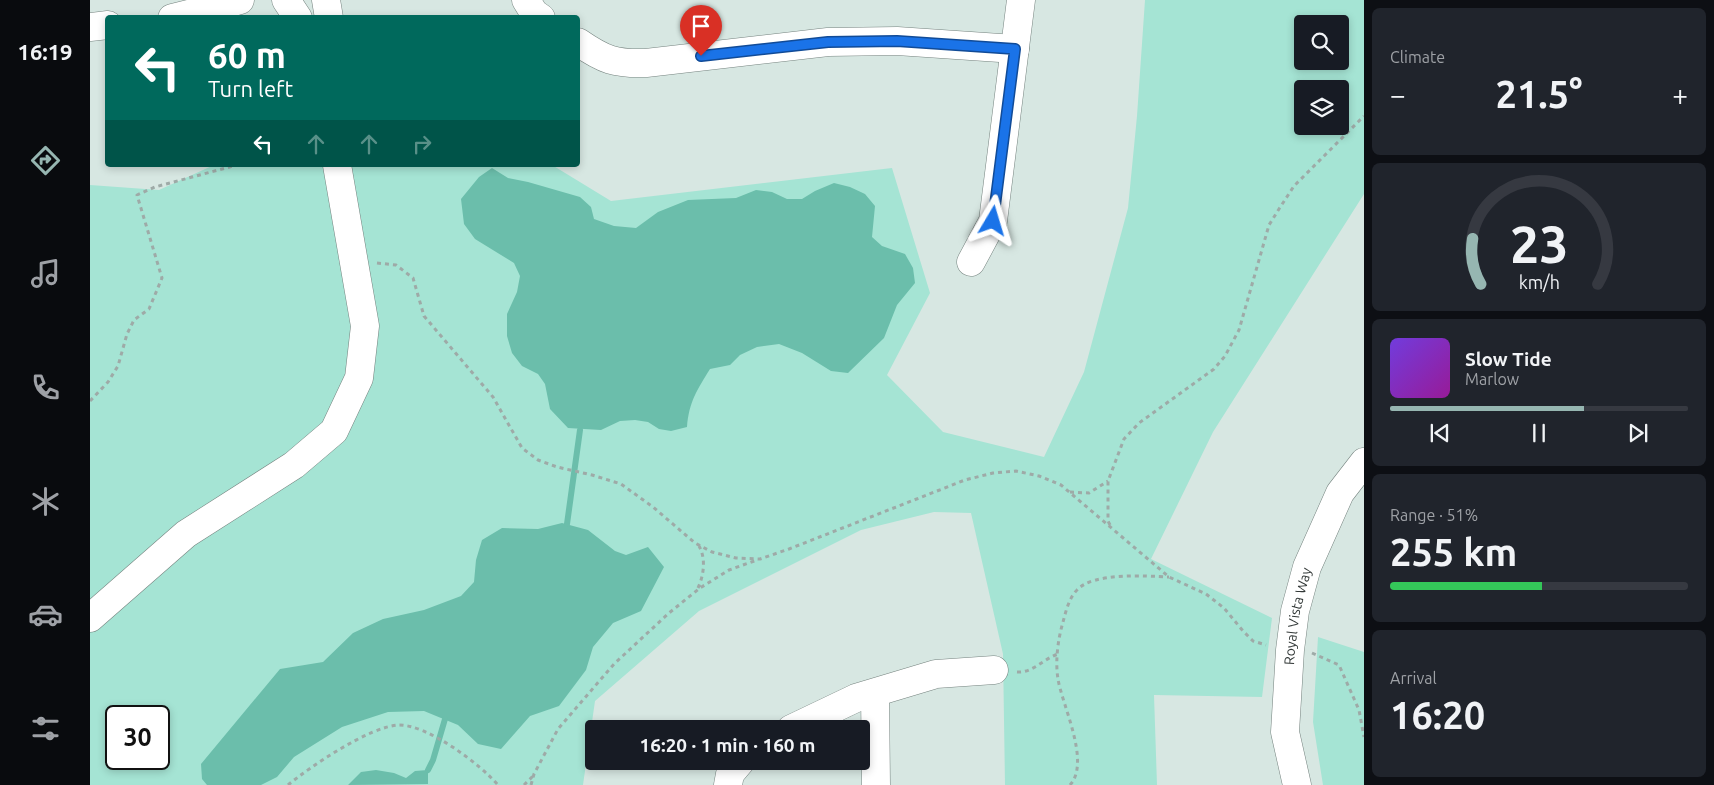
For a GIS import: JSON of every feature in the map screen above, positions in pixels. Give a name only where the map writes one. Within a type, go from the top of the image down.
[{"type":"street","points":[[184,15],[240,0]]},
{"type":"street","points":[[286,0],[296,15]]},
{"type":"street","points":[[326,0],[328,15]]},
{"type":"street","points":[[526,0],[537,15]]},
{"type":"street","points":[[971,262],[993,221],[1021,0]]},
{"type":"street","points":[[90,27],[105,25]]},
{"type":"street","points":[[580,43],[609,60],[626,63],[646,63],[828,42],[897,41],[1015,49]]},
{"type":"street","points":[[90,618],[186,534],[294,465],[334,430],[359,378],[365,326],[337,167]]},
{"type":"street","name":"Royal Vista Way","points":[[1298,785],[1285,732],[1290,650],[1295,611],[1307,567],[1340,493],[1364,462]]},
{"type":"street","points":[[809,720],[856,698],[936,674],[994,670]]},
{"type":"street","points":[[875,693],[876,785]]},
{"type":"street","points":[[728,785],[730,774],[733,770]]},
{"type":"path","points":[[1111,527],[1108,521],[1108,481],[1124,439],[1139,423],[1214,369],[1225,356],[1239,330],[1270,225],[1279,209],[1294,186],[1364,116]]},
{"type":"path","points":[[90,401],[108,382],[118,366],[127,334],[134,320],[150,309],[162,278],[137,195],[155,187],[230,167]]},
{"type":"path","points":[[374,262],[396,265],[413,278],[424,316],[493,397],[522,448],[538,460],[557,467],[592,474],[622,484],[699,545],[712,552],[736,558],[760,558]]},
{"type":"path","points":[[531,785],[534,774],[558,729],[614,664],[697,590],[729,570],[789,549],[965,480],[993,472],[1016,471],[1039,476],[1061,485],[1169,577],[1206,594],[1224,608],[1253,641],[1266,645]]},
{"type":"path","points":[[1069,492],[1090,493],[1108,481]]},
{"type":"path","points":[[697,590],[701,582],[703,570],[702,552],[699,545]]},
{"type":"path","points":[[1070,785],[1078,769],[1076,748],[1073,729],[1058,678],[1060,631],[1068,606],[1077,590],[1092,581],[1114,577],[1169,577]]},
{"type":"path","points":[[1312,653],[1339,665],[1359,710],[1364,737]]},
{"type":"path","points":[[994,670],[1020,673],[1058,654]]},
{"type":"path","points":[[288,785],[344,746],[378,731],[399,725],[429,734],[457,750],[488,774],[498,785]]},
{"type":"path","points":[[524,785],[534,774]]},
{"type":"shaded area","points":[[1145,0],[1364,0],[1364,194],[1213,432],[1151,559],[1272,618],[1262,697],[1154,695],[1157,785],[1005,785],[1003,654],[971,513],[934,512],[861,530],[699,611],[595,701],[592,720],[585,720],[585,770],[583,785],[90,785],[90,185],[159,190],[210,167],[555,167],[611,201],[892,168],[930,293],[887,375],[943,432],[1044,457],[1084,372],[1128,208]]},
{"type":"shaded area","points":[[492,168],[508,178],[580,197],[591,207],[594,219],[614,226],[636,228],[658,212],[688,200],[736,198],[756,190],[772,192],[787,199],[802,199],[834,183],[850,187],[865,194],[875,206],[872,237],[882,246],[905,254],[913,268],[915,283],[897,305],[884,338],[848,373],[831,371],[802,353],[779,344],[757,347],[740,355],[730,365],[710,369],[694,396],[687,427],[671,431],[659,429],[648,422],[635,420],[620,421],[601,430],[568,428],[550,409],[545,384],[538,374],[522,366],[512,353],[507,336],[507,314],[517,292],[520,276],[514,263],[475,239],[464,224],[461,199],[479,177]]},
{"type":"shaded area","points":[[562,523],[588,530],[615,551],[626,555],[648,547],[664,567],[641,611],[613,623],[593,647],[586,670],[559,706],[530,716],[501,749],[478,744],[458,725],[424,711],[388,712],[342,727],[294,757],[277,777],[261,785],[207,785],[202,779],[201,764],[280,669],[323,662],[353,633],[383,619],[424,610],[461,596],[474,582],[476,560],[482,540],[502,528],[538,529]]},
{"type":"shaded area","points":[[1318,637],[1364,652],[1364,785],[1323,785],[1313,722]]},
{"type":"shaded area","points":[[376,770],[394,773],[406,778],[415,771],[428,770],[428,784],[348,785],[361,772]]},
{"type":"waterway","points":[[567,524],[580,430]]},
{"type":"waterway","points":[[428,770],[433,760],[445,719]]},
{"type":"route","points":[[701,56],[828,42],[897,41],[1015,49],[993,221]]}]
